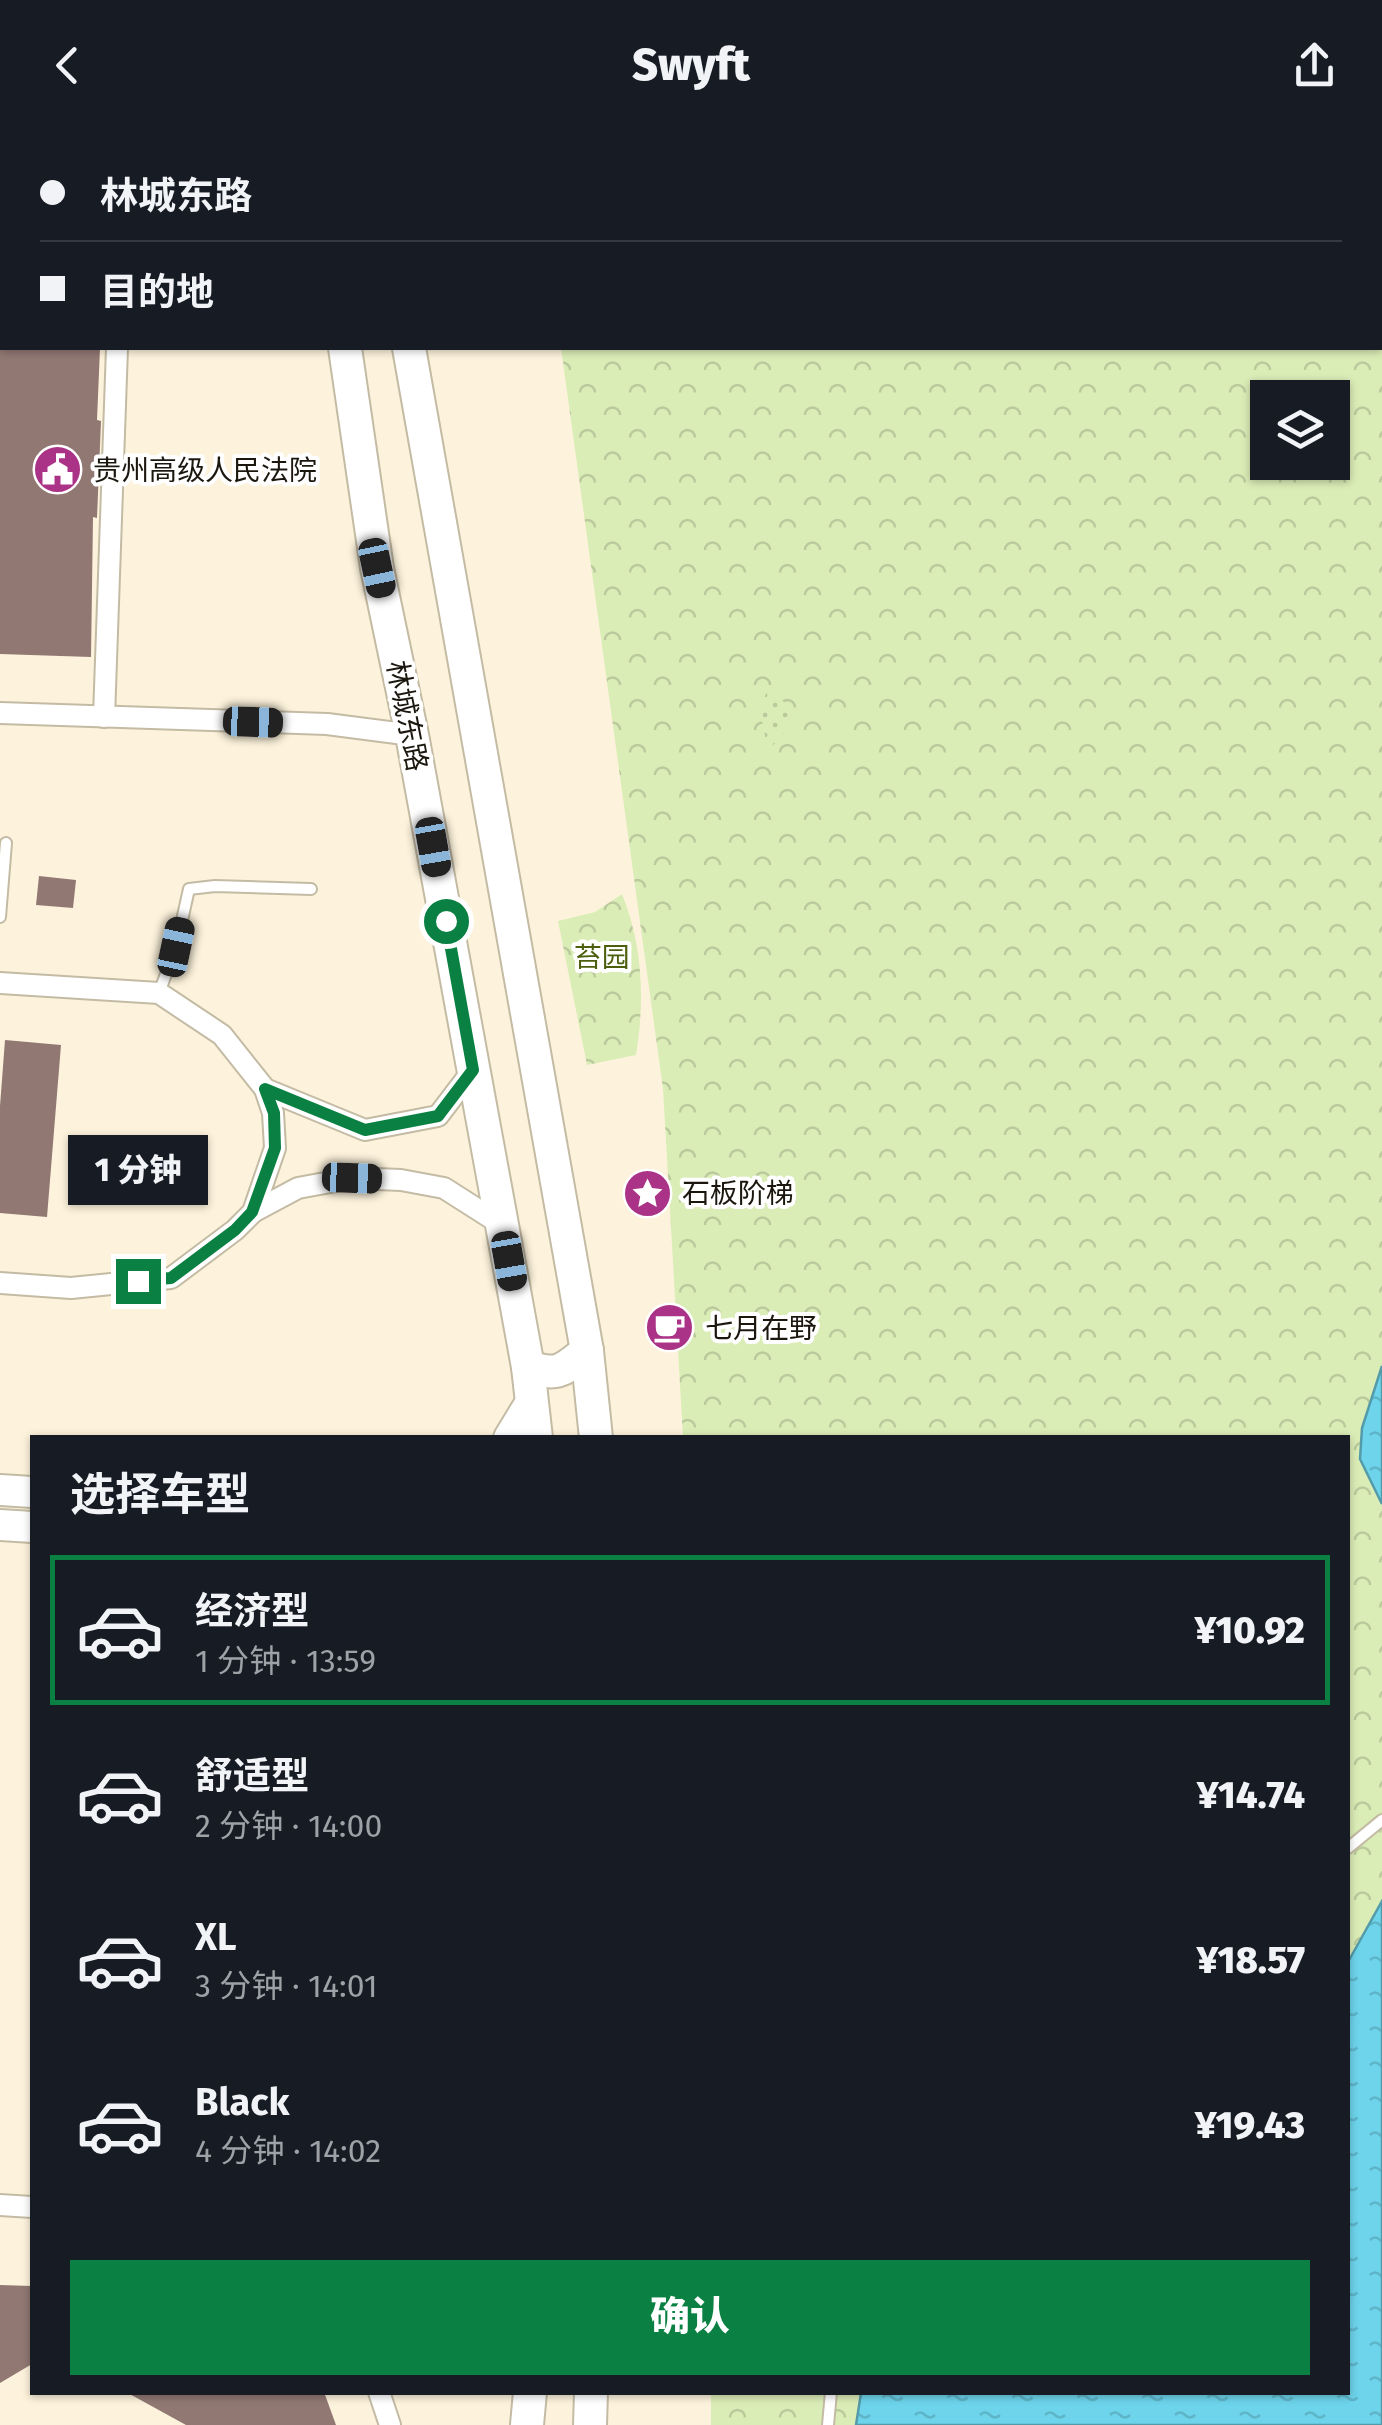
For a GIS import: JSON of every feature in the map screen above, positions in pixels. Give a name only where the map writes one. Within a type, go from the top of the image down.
[{"type":"main road","name":"林城东路","points":[[345,350],[377,568],[412,735],[528,1367],[536,1435]]},
{"type":"main road","points":[[409,350],[587,1352],[596,1435]]},
{"type":"main road","points":[[528,1367],[561,1372],[587,1352]]},
{"type":"main road","points":[[512,1435],[531,1402]]},
{"type":"main road","points":[[0,1490],[30,1492]]},
{"type":"main road","points":[[0,1525],[30,1527]]},
{"type":"main road","points":[[527,2425],[530,2395]]},
{"type":"main road","points":[[590,2425],[592,2395]]},
{"type":"street","points":[[104,716],[117,350]]},
{"type":"street","points":[[0,713],[327,724],[412,735]]},
{"type":"street","points":[[0,983],[160,993],[222,1035],[265,1089],[274,1113],[275,1148],[252,1212]]},
{"type":"street","points":[[265,1089],[365,1130],[438,1116],[473,1070]]},
{"type":"street","points":[[0,1283],[72,1288],[171,1278],[235,1230],[252,1212],[298,1188],[352,1178],[401,1180],[444,1188],[502,1226]]},
{"type":"street","points":[[0,2205],[30,2207]]},
{"type":"street","points":[[380,2395],[390,2425]]},
{"type":"lane","points":[[0,916],[6,843]]},
{"type":"lane","points":[[160,993],[176,947],[188,889],[311,888]]},
{"type":"lane","points":[[1350,1846],[1382,1820]]},
{"type":"lane","points":[[828,2425],[831,2395]]},
{"type":"green space","points":[[561,350],[1382,350],[1382,2425],[711,2425],[711,2395],[1350,2395],[1350,1435],[683,1435],[663,1089]]},
{"type":"green space","points":[[766,693],[785,703],[794,722],[768,751],[760,711]]},
{"type":"green space","name":"苔园","points":[[622,894],[634,933],[640,973],[636,1055],[587,1065],[558,921],[595,912]]},
{"type":"water","points":[[1382,1366],[1382,1504],[1360,1459],[1362,1428]]},
{"type":"water","points":[[1382,1901],[1382,2425],[856,2425],[861,2395],[1350,2395],[1350,1958]]},
{"type":"building","name":"贵州高级人民法院","points":[[0,350],[100,350],[97,420],[101,421],[97,518],[93,517],[91,657],[0,654]]},
{"type":"building","points":[[39,876],[76,880],[73,908],[36,905]]},
{"type":"building","points":[[5,1040],[61,1045],[47,1217],[0,1213],[0,1106]]},
{"type":"building","points":[[0,2285],[30,2286],[30,2365],[0,2383]]},
{"type":"building","points":[[131,2395],[325,2395],[336,2425],[186,2425]]},
{"type":"place","name":"贵州高级人民法院","points":[[58,470]]},
{"type":"place","name":"石板阶梯","points":[[647,1193]]},
{"type":"place","name":"七月在野","points":[[670,1328]]},
{"type":"route","points":[[138,1281],[171,1278],[235,1230],[252,1212],[275,1148],[274,1113],[265,1089],[365,1130],[438,1116],[473,1070],[446,921]]}]
